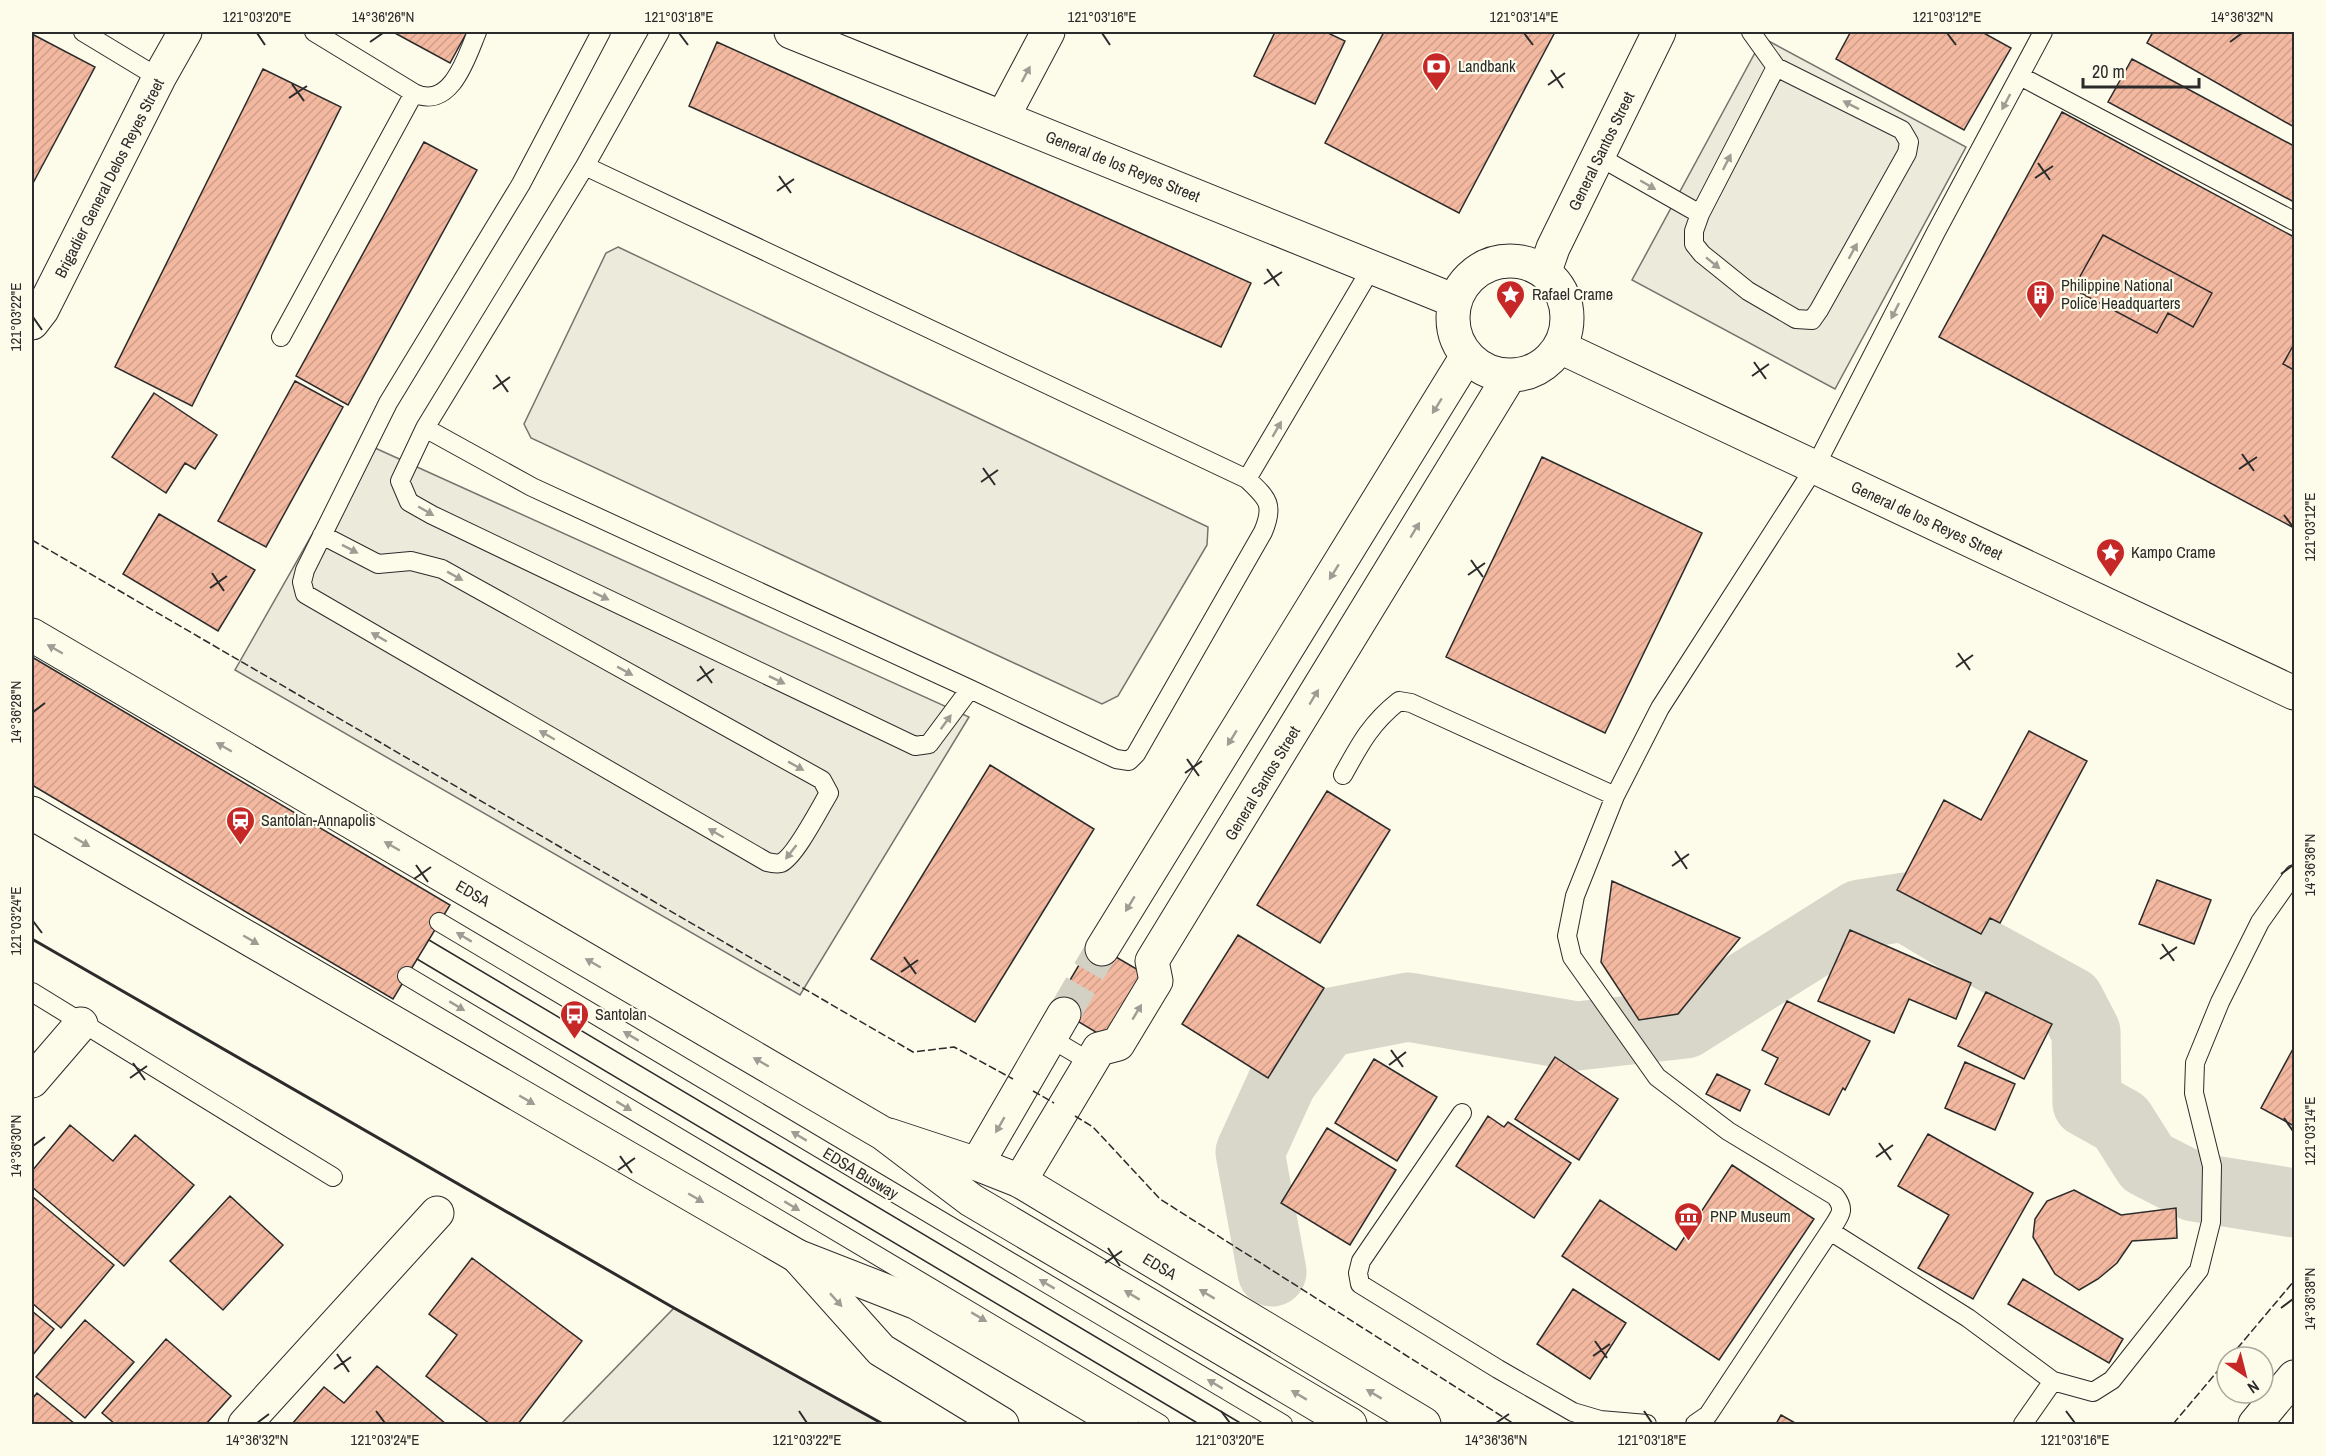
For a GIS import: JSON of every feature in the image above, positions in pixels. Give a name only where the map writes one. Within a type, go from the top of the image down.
[{"type":"main road","name":"Brigadier General Delos Reyes Street","points":[[32,323],[42,310],[159,78],[185,32]]},
{"type":"main road","name":"General de los Reyes Street","points":[[791,32],[1455,301]]},
{"type":"main road","points":[[1003,117],[1048,32]]},
{"type":"main road","name":"General Santos Street","points":[[1545,271],[1553,248],[1659,32]]},
{"type":"main road","points":[[1514,260],[1525,261],[1545,271],[1561,289],[1568,312],[1565,336],[1551,359],[1525,374],[1510,375],[1486,370],[1467,356],[1460,347],[1453,325],[1455,301],[1473,274],[1492,263],[1514,260]]},
{"type":"main road","name":"General de los Reyes Street","points":[[1560,347],[2295,693]]},
{"type":"main road","points":[[1102,950],[1467,356]]},
{"type":"main road","name":"General Santos Street","points":[[1020,1181],[1099,1050],[1119,1044],[1156,981],[1148,968],[1510,375]]},
{"type":"main road","points":[[1308,613],[1350,636]]},
{"type":"main road","name":"EDSA","points":[[32,635],[884,1134],[971,1200],[1350,1425]]},
{"type":"main road","points":[[32,813],[797,1256],[922,1295],[1122,1425]]},
{"type":"main road","points":[[1162,851],[1204,876]]},
{"type":"main road","points":[[32,1081],[81,1024]]},
{"type":"main road","points":[[977,1164],[1057,1026]]},
{"type":"main road","name":"EDSA","points":[[884,1134],[977,1164],[1020,1181],[1424,1425]]},
{"type":"main road","points":[[246,1425],[437,1213]]},
{"type":"main road","points":[[797,1256],[881,1350],[1002,1425]]},
{"type":"main road","points":[[2256,1425],[2292,1384]]},
{"type":"lane","points":[[83,32],[159,78]]},
{"type":"lane","points":[[314,32],[414,93],[427,96],[437,96],[444,92],[459,72],[477,32]]},
{"type":"lane","points":[[322,535],[378,564],[411,561],[442,569],[822,780],[829,793],[787,859],[779,864],[767,862],[305,594],[302,582],[322,535],[388,403],[521,184],[601,32]]},
{"type":"lane","points":[[660,32],[585,166],[425,428],[399,481],[409,502],[432,515],[915,746],[929,744],[970,689]]},
{"type":"lane","points":[[1751,32],[1776,67],[1902,130],[1909,142],[1907,153],[1820,310],[1812,320],[1796,318],[1748,291],[1702,254],[1694,244],[1694,231],[1700,214],[1776,67]]},
{"type":"lane","points":[[1695,1425],[1708,1415],[1830,1231],[1842,1212],[1841,1204],[1835,1196],[1728,1131],[1657,1077],[1572,957],[1567,936],[1575,896],[1615,796],[1660,708],[1815,467],[1936,232],[2043,32]]},
{"type":"lane","points":[[2020,76],[2295,220]]},
{"type":"lane","points":[[281,337],[414,93]]},
{"type":"lane","points":[[1598,156],[1700,214]]},
{"type":"lane","points":[[425,428],[532,487],[970,689],[1116,759],[1129,761],[1140,749],[1268,521],[1269,510],[1266,497],[1247,479],[585,166]]},
{"type":"lane","points":[[1247,479],[1372,267]]},
{"type":"lane","points":[[1343,775],[1365,734],[1400,701],[1411,703],[1615,796]]},
{"type":"lane","points":[[1830,1231],[1968,1318],[2053,1381],[2093,1392],[2112,1380],[2199,1270],[2211,1222],[2212,1166],[2194,1093],[2195,1063],[2220,1002],[2259,922],[2295,874]]},
{"type":"lane","name":"EDSA Busway","points":[[439,922],[1283,1425]]},
{"type":"lane","points":[[407,976],[922,1295],[1160,1425]]},
{"type":"lane","points":[[32,992],[333,1176]]},
{"type":"lane","points":[[1057,1026],[1099,1050]]},
{"type":"lane","points":[[1462,1113],[1361,1261],[1358,1273],[1360,1284],[1573,1412],[1600,1420],[1647,1425]]},
{"type":"lane","points":[[2023,1425],[2053,1381]]},
{"type":"shaded area","points":[[1763,38],[1966,147],[1835,389],[1632,280]]},
{"type":"shaded area","points":[[618,247],[1208,527],[1207,545],[1118,696],[1102,704],[531,438],[524,424],[606,253]]},
{"type":"shaded area","points":[[364,443],[969,717],[800,995],[235,670]]},
{"type":"shaded area","points":[[674,1308],[883,1424],[561,1424]]},
{"type":"building","points":[[393,32],[467,32],[450,63]]},
{"type":"building","points":[[1275,32],[1326,32],[1345,41],[1315,104],[1254,76]]},
{"type":"building","points":[[1384,32],[1555,32],[1459,213],[1325,143]]},
{"type":"building","points":[[1847,32],[1982,32],[2011,48],[1964,130],[1836,59],[1850,33]]},
{"type":"building","points":[[2153,32],[2294,32],[2294,127],[2147,43]]},
{"type":"building","points":[[32,34],[95,67],[32,185]]},
{"type":"building","points":[[717,42],[1251,283],[1221,347],[689,106]]},
{"type":"building","points":[[2132,59],[2294,146],[2294,202],[2108,102]]},
{"type":"building","points":[[263,69],[341,107],[192,406],[115,367]]},
{"type":"building","name":"Philippine National Police Headquarters","points":[[2062,112],[2294,237],[2294,344],[2283,364],[2294,370],[2294,528],[1939,337]],"holes":[[[2103,235],[2212,293],[2193,327],[2168,313],[2157,333],[2073,289]]]},
{"type":"building","points":[[424,142],[477,170],[348,405],[296,376]]},
{"type":"building","points":[[2103,235],[2212,293],[2193,327],[2168,313],[2157,333],[2073,289]]},
{"type":"building","points":[[2294,344],[2294,370],[2283,364]]},
{"type":"building","points":[[295,381],[343,407],[266,547],[218,521]]},
{"type":"building","points":[[154,393],[217,435],[195,469],[185,463],[166,493],[112,457]]},
{"type":"building","points":[[1542,457],[1702,533],[1605,733],[1446,657]]},
{"type":"building","points":[[159,514],[255,570],[218,631],[123,574]]},
{"type":"building","name":"Santolan-Annapolis","points":[[32,657],[450,905],[393,999],[32,785]]},
{"type":"building","points":[[2029,731],[2087,761],[2000,923],[1990,918],[1981,934],[1897,890],[1944,800],[1981,820]]},
{"type":"building","points":[[990,765],[1094,829],[975,1022],[871,959]]},
{"type":"building","points":[[1327,791],[1390,830],[1320,943],[1257,905]]},
{"type":"building","points":[[2157,880],[2211,900],[2194,944],[2139,924]]},
{"type":"building","points":[[1612,881],[1740,938],[1678,1014],[1639,1020],[1601,962]]},
{"type":"building","points":[[1850,930],[1971,983],[1956,1019],[1909,999],[1894,1033],[1818,1001]]},
{"type":"building","points":[[1238,935],[1324,988],[1268,1078],[1182,1024]]},
{"type":"building","points":[[1092,943],[1152,978],[1114,1043],[1054,1007]]},
{"type":"building","points":[[1986,992],[2052,1024],[2024,1079],[1958,1046]]},
{"type":"building","points":[[1787,1001],[1870,1041],[1845,1090],[1843,1088],[1829,1115],[1765,1084],[1778,1058],[1762,1050]]},
{"type":"building","points":[[2294,1047],[2294,1126],[2261,1108]]},
{"type":"building","points":[[1555,1057],[1618,1099],[1579,1160],[1515,1119]]},
{"type":"building","points":[[1374,1059],[1437,1097],[1397,1161],[1335,1123]]},
{"type":"building","points":[[1965,1062],[2015,1084],[1995,1130],[1945,1108]]},
{"type":"building","points":[[1717,1074],[1750,1090],[1740,1111],[1706,1094]]},
{"type":"building","points":[[1488,1116],[1504,1127],[1508,1122],[1571,1163],[1534,1218],[1456,1166]]},
{"type":"building","points":[[70,1125],[113,1161],[135,1135],[194,1185],[124,1266],[32,1187],[32,1171]]},
{"type":"building","points":[[1327,1128],[1396,1170],[1350,1245],[1281,1203]]},
{"type":"building","points":[[1928,1134],[2033,1193],[1973,1299],[1918,1268],[1949,1215],[1898,1186]]},
{"type":"building","points":[[1732,1165],[1814,1219],[1719,1360],[1562,1256],[1600,1200],[1676,1250]]},
{"type":"building","points":[[2074,1190],[2121,1215],[2176,1208],[2177,1238],[2132,1241],[2117,1263],[2098,1279],[2079,1290],[2055,1274],[2033,1237],[2035,1219],[2047,1201]]},
{"type":"building","points":[[32,1196],[114,1265],[61,1328],[32,1303]]},
{"type":"building","points":[[230,1196],[283,1245],[223,1310],[170,1261]]},
{"type":"building","points":[[472,1258],[582,1341],[518,1424],[490,1424],[426,1376],[457,1335],[429,1314]]},
{"type":"building","points":[[2023,1279],[2123,1339],[2109,1363],[2008,1304]]},
{"type":"building","points":[[1573,1289],[1626,1323],[1590,1379],[1537,1344]]},
{"type":"building","points":[[32,1311],[54,1329],[32,1356]]},
{"type":"building","points":[[85,1320],[134,1362],[85,1418],[36,1377]]},
{"type":"building","points":[[166,1339],[231,1396],[206,1424],[115,1424],[102,1413]]},
{"type":"building","points":[[377,1366],[446,1424],[292,1424],[324,1387],[344,1403]]},
{"type":"building","points":[[37,1393],[75,1424],[32,1424],[32,1399]]},
{"type":"building","points":[[1781,1415],[1797,1424],[1776,1424]]},
{"type":"waterway","points":[[1272,1272],[1250,1152],[1283,1080],[1326,1023],[1408,1007],[1577,1036],[1685,1024],[1860,914],[1905,907],[2070,1001],[2086,1032],[2087,1103],[2121,1122],[2147,1163],[2194,1187],[2294,1203]]},
{"type":"tunnel","points":[[1064,1014],[1102,949]]},
{"type":"tram line","points":[[429,940],[1242,1424]]},
{"type":"tram line","points":[[417,959],[1199,1424]]},
{"type":"fence","points":[[32,540],[913,1052],[954,1047],[1013,1079]]},
{"type":"fence","points":[[1033,1091],[1054,1103]]},
{"type":"fence","points":[[1075,1116],[1093,1127],[1160,1199],[1514,1424]]},
{"type":"fence","points":[[2240,1345],[2294,1281]]},
{"type":"fence","points":[[2173,1424],[2215,1374]]},
{"type":"wall","points":[[32,939],[674,1308],[883,1424]]},
{"type":"place","name":"Landbank","points":[[1437,92]]},
{"type":"place","name":"Rafael Crame","points":[[1511,320]]},
{"type":"place","name":"Philippine National Police Headquarters","points":[[2040,320]]},
{"type":"place","name":"Kampo Crame","points":[[2110,578]]},
{"type":"place","name":"Santolan-Annapolis","points":[[240,846]]},
{"type":"place","name":"Santolan","points":[[574,1040]]},
{"type":"place","name":"PNP Museum","points":[[1689,1242]]}]
